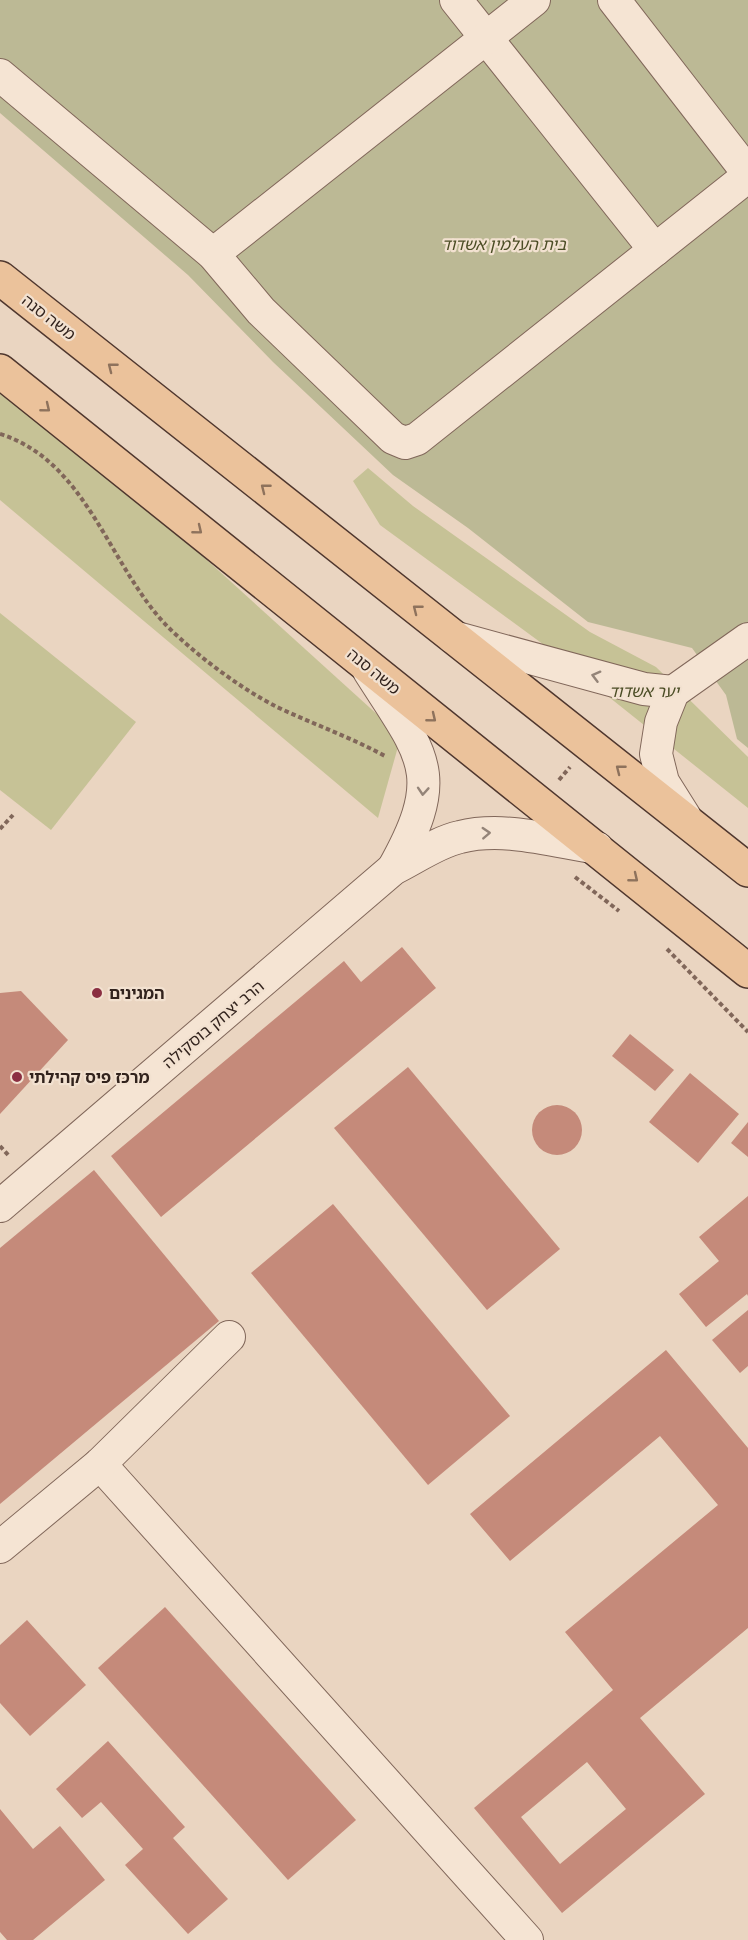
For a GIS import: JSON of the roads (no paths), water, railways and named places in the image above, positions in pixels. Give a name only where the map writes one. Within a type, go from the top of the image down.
[{"type":"main road","name":"משה סנה","points":[[0,278],[748,870]]},
{"type":"main road","name":"משה סנה","points":[[0,371],[748,971]]},
{"type":"street","points":[[456,0],[655,250]]},
{"type":"street","points":[[213,254],[534,0]]},
{"type":"street","points":[[0,75],[213,254],[261,311],[393,438],[405,443],[417,439],[748,174],[614,0]]},
{"type":"street","points":[[452,637],[644,688],[673,692]]},
{"type":"street","points":[[689,823],[663,782],[656,754],[661,722],[673,692],[748,639]]},
{"type":"street","name":"הרב יצחק בוסקילה","points":[[366,665],[410,736],[424,767],[424,798],[412,834],[393,869]]},
{"type":"street","name":"הרב יצחק בוסקילה","points":[[0,1206],[393,869],[458,837],[486,832],[508,833],[597,848]]},
{"type":"street","points":[[0,1547],[100,1464],[229,1337]]},
{"type":"street","points":[[100,1464],[527,1940]]},
{"type":"place","name":"המגינים","points":[[97,993]]},
{"type":"place","name":"מרכז פיס קהילתי","points":[[17,1077]]},
{"type":"park label","name":"בית העלמין אשדוד","points":[[504,244]]},
{"type":"park label","name":"יער אשדוד","points":[[644,691]]}]
